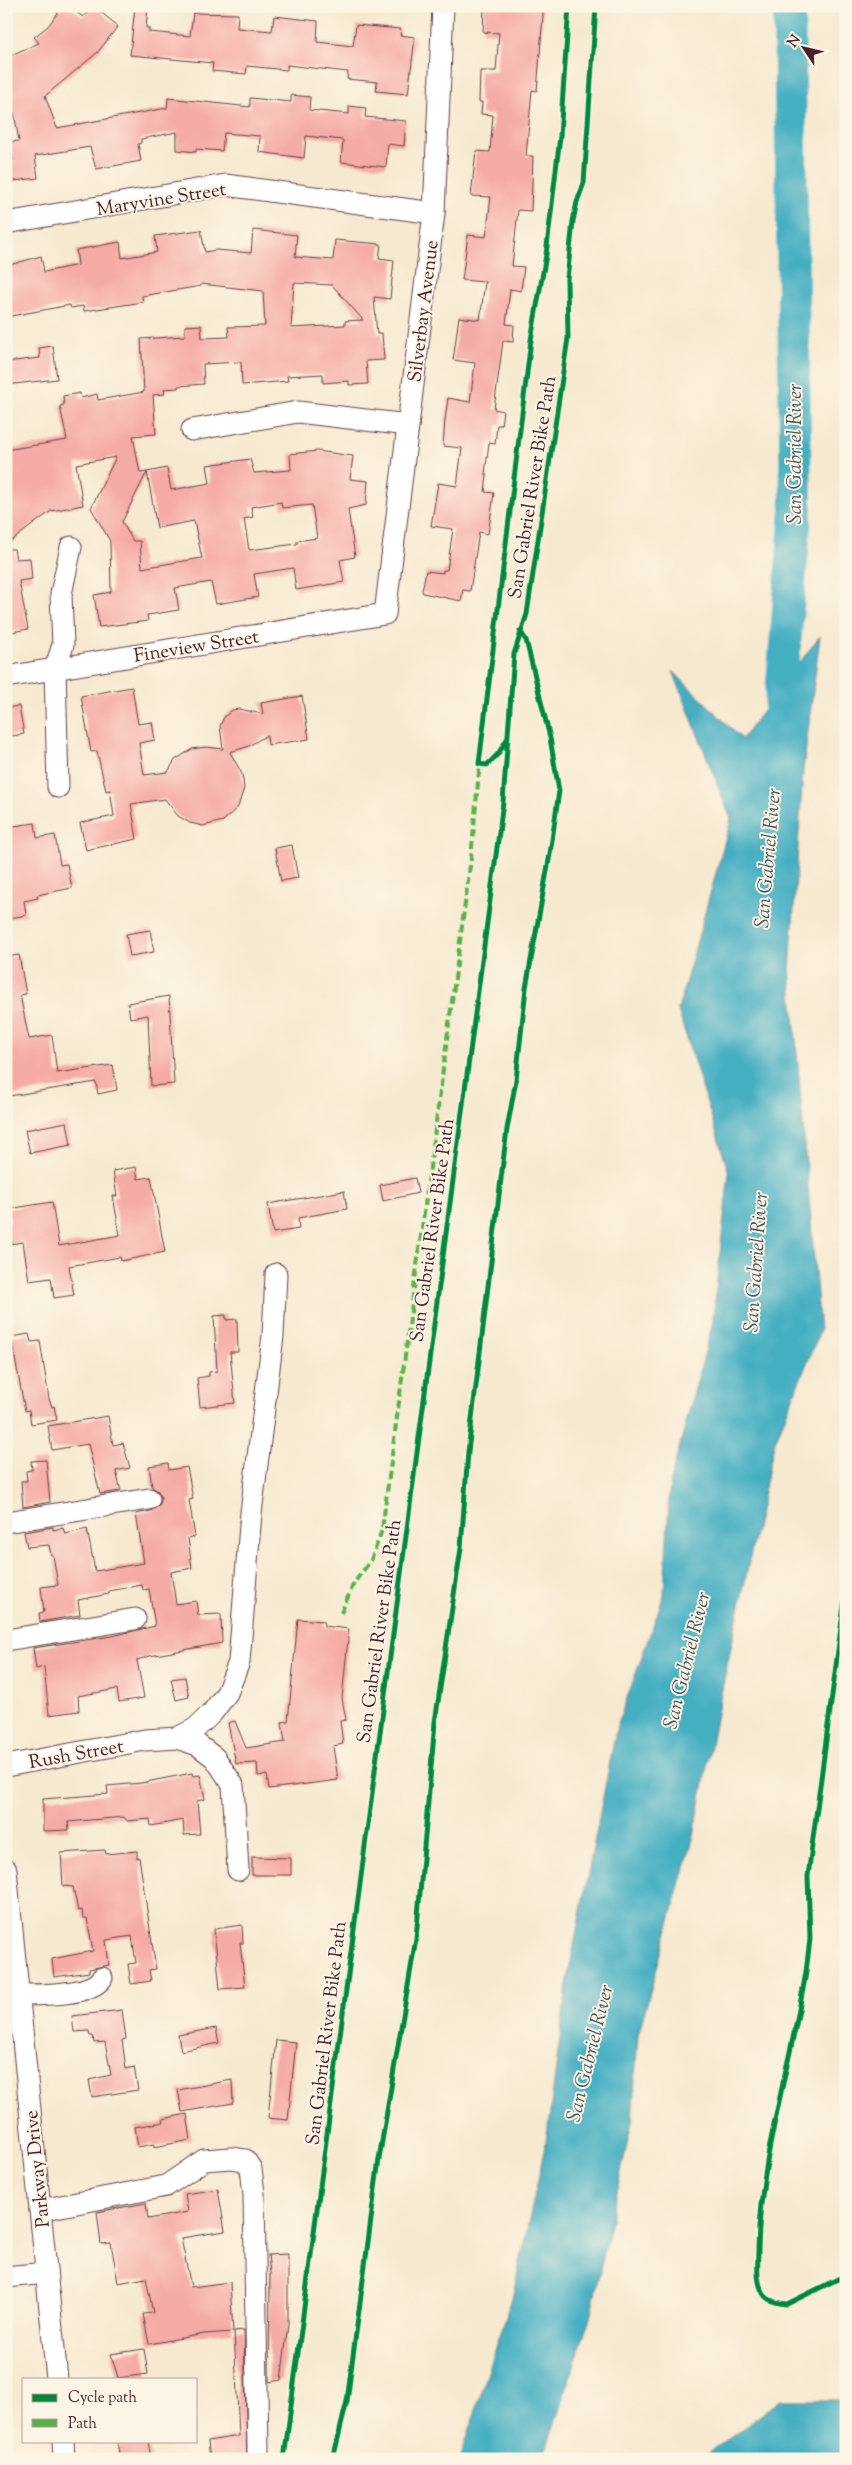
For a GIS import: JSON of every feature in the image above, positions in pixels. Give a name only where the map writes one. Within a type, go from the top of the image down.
[{"type":"street","name":"Silverbay Avenue","points":[[385,614],[434,213],[444,6]]},
{"type":"street","name":"Maryvine Street","points":[[6,223],[225,186],[434,213]]},
{"type":"street","points":[[192,430],[298,412],[408,424]]},
{"type":"street","points":[[58,787],[54,669],[63,645],[61,594],[71,547]]},
{"type":"street","name":"Fineview Street","points":[[6,677],[385,614]]},
{"type":"street","points":[[177,1738],[195,1729],[212,1713],[227,1693],[239,1662],[251,1513],[273,1336],[276,1274]]},
{"type":"street","points":[[6,1522],[149,1499]]},
{"type":"street","points":[[6,1640],[135,1619]]},
{"type":"street","points":[[177,1738],[198,1744],[215,1758],[233,1785],[238,1870]]},
{"type":"street","name":"Rush Street","points":[[6,1766],[145,1740],[177,1738]]},
{"type":"street","name":"Parkway Drive","points":[[6,1870],[56,2378]]},
{"type":"street","points":[[19,1996],[88,1989],[99,1983],[102,1978]]},
{"type":"street","points":[[40,2210],[166,2186],[204,2160],[231,2158],[245,2160],[251,2169],[254,2194],[258,2454]]},
{"type":"street","points":[[6,2278],[46,2273]]},
{"type":"street","points":[[63,2442],[64,2459]]},
{"type":"water","points":[[820,636],[803,770],[790,969],[820,1331],[774,1444],[717,1713],[694,1835],[638,2035],[632,2121],[590,2317],[543,2459],[460,2459],[513,2295],[546,2142],[569,1971],[617,1726],[664,1595],[670,1482],[712,1326],[729,1173],[678,1010],[731,819],[673,671],[742,739]]},
{"type":"water","points":[[781,2400],[846,2400],[846,2458],[701,2459]]},
{"type":"building","points":[[63,6],[68,6],[83,17],[93,6],[118,26],[98,52],[45,96],[57,128],[167,108],[168,98],[250,107],[250,98],[291,102],[291,95],[310,97],[309,110],[349,114],[349,106],[366,108],[365,117],[406,121],[404,146],[388,144],[386,167],[341,162],[343,140],[306,136],[304,158],[259,152],[260,136],[224,133],[222,151],[196,149],[196,152],[177,150],[177,132],[141,139],[141,143],[138,144],[141,161],[96,169],[90,147],[35,156],[38,178],[6,182],[6,161],[13,160],[10,142],[19,141],[14,112],[6,113],[6,57],[39,43],[34,37],[48,26]]},
{"type":"building","points":[[135,6],[148,6],[146,28],[149,28],[149,32],[190,36],[193,13],[238,14],[237,28],[272,31],[274,16],[318,21],[317,42],[353,46],[356,25],[401,29],[400,35],[415,37],[408,94],[376,91],[377,82],[347,79],[348,72],[287,65],[287,70],[247,66],[246,74],[212,71],[213,63],[130,55]]},
{"type":"building","points":[[484,6],[543,6],[543,15],[537,91],[532,90],[526,156],[533,156],[531,211],[518,210],[512,266],[524,267],[521,291],[510,289],[506,324],[514,325],[513,342],[503,341],[494,409],[503,411],[501,425],[497,425],[495,444],[489,443],[485,474],[487,474],[485,492],[494,493],[492,508],[488,534],[479,532],[470,591],[463,590],[461,601],[423,593],[422,591],[426,571],[443,573],[443,570],[447,570],[453,529],[431,526],[438,483],[457,486],[462,448],[443,446],[448,398],[470,402],[475,363],[453,360],[459,317],[480,320],[485,282],[462,280],[468,235],[486,237],[491,197],[471,196],[476,151],[490,152],[493,115],[481,114],[482,102],[479,102],[480,71],[496,71],[499,33],[483,32]]},
{"type":"building","points":[[201,230],[205,252],[216,250],[251,253],[253,230],[297,235],[295,257],[333,260],[335,240],[381,244],[379,258],[394,260],[390,299],[374,297],[377,334],[382,333],[384,360],[366,361],[368,384],[349,385],[349,381],[323,383],[323,374],[287,376],[288,381],[242,385],[241,362],[203,364],[204,384],[164,389],[165,394],[153,395],[156,434],[133,436],[140,473],[167,468],[171,490],[210,483],[207,465],[250,459],[254,473],[291,470],[290,454],[317,451],[353,456],[350,479],[368,481],[366,505],[348,509],[355,557],[340,560],[344,582],[296,590],[293,568],[254,574],[258,597],[216,604],[211,582],[175,588],[179,610],[147,615],[148,621],[99,627],[94,595],[111,592],[110,541],[91,508],[116,457],[76,464],[83,505],[51,511],[6,545],[6,450],[67,440],[60,406],[64,405],[63,396],[80,393],[81,398],[97,394],[98,400],[144,392],[141,339],[185,336],[185,326],[201,325],[202,338],[229,337],[228,327],[265,326],[263,291],[201,284],[201,286],[142,296],[143,302],[84,311],[83,306],[71,308],[70,305],[6,317],[6,266],[41,256],[44,272],[78,265],[76,250],[120,242],[122,258],[157,252],[155,236]],"holes":[[[294,283],[332,285],[363,320],[345,321],[345,325],[291,328]],[[147,472],[157,528],[194,521],[202,558],[142,568],[140,541],[133,541],[122,522]],[[281,502],[282,508],[312,505],[317,538],[297,541],[297,544],[249,550],[244,519],[253,517],[251,507]]]},
{"type":"building","points":[[53,346],[57,379],[6,385],[6,362],[40,358],[39,348]]},
{"type":"building","points":[[6,549],[14,549],[16,559],[30,558],[32,579],[19,581],[28,629],[6,633]]},
{"type":"building","points":[[132,687],[138,724],[152,722],[155,740],[139,743],[144,775],[168,772],[175,760],[192,749],[206,747],[223,749],[220,726],[224,717],[232,710],[239,709],[263,714],[261,703],[302,696],[309,739],[268,745],[267,735],[247,747],[230,752],[242,774],[244,788],[238,807],[223,821],[203,826],[190,823],[178,816],[165,799],[131,804],[137,839],[86,850],[80,823],[114,816],[110,790],[106,791],[97,751],[91,752],[81,696]]},
{"type":"building","points":[[19,706],[24,734],[6,737],[6,708]]},
{"type":"building","points":[[35,823],[37,838],[55,835],[60,865],[67,864],[72,888],[37,895],[38,898],[24,901],[26,915],[6,919],[6,827]]},
{"type":"building","points":[[292,845],[298,878],[281,881],[275,848]]},
{"type":"building","points":[[150,930],[154,952],[130,956],[126,934]]},
{"type":"building","points":[[19,955],[26,994],[20,995],[29,1039],[52,1035],[57,1073],[113,1065],[117,1090],[98,1094],[96,1082],[9,1096],[6,1079],[6,1067],[9,1067],[6,1048],[6,957]]},
{"type":"building","points":[[169,996],[174,1084],[151,1086],[148,1015],[130,1018],[128,1003]]},
{"type":"building","points":[[67,1122],[71,1145],[30,1153],[25,1130]]},
{"type":"building","points":[[136,1167],[138,1179],[151,1177],[165,1252],[121,1261],[120,1257],[69,1266],[74,1295],[54,1298],[51,1278],[29,1281],[23,1242],[10,1244],[6,1226],[6,1222],[10,1222],[8,1209],[52,1202],[59,1246],[120,1235],[113,1196],[117,1196],[113,1171]]},
{"type":"building","points":[[415,1178],[418,1193],[383,1201],[380,1185]]},
{"type":"building","points":[[344,1191],[347,1209],[298,1218],[299,1229],[273,1233],[268,1204]]},
{"type":"building","points":[[226,1315],[226,1320],[237,1319],[238,1352],[230,1352],[235,1403],[200,1407],[197,1378],[209,1376],[209,1372],[217,1371],[214,1316]]},
{"type":"building","points":[[29,1334],[31,1342],[40,1341],[49,1399],[52,1407],[54,1406],[57,1420],[31,1424],[29,1410],[25,1411],[11,1337]]},
{"type":"building","points":[[108,1416],[113,1445],[123,1443],[130,1468],[116,1471],[121,1491],[100,1494],[88,1444],[52,1450],[48,1426]]},
{"type":"building","points":[[46,1460],[50,1502],[23,1507],[21,1481],[27,1481],[26,1471],[32,1470],[31,1461]]},
{"type":"building","points":[[168,1463],[169,1470],[187,1467],[193,1499],[189,1500],[195,1537],[188,1538],[192,1568],[171,1572],[176,1604],[196,1601],[198,1615],[221,1614],[222,1643],[137,1660],[144,1698],[119,1702],[117,1689],[78,1696],[79,1711],[49,1715],[44,1667],[36,1669],[33,1648],[112,1636],[155,1626],[149,1589],[143,1590],[142,1585],[109,1591],[109,1594],[78,1600],[80,1615],[40,1622],[39,1613],[44,1612],[41,1587],[58,1585],[53,1555],[51,1555],[49,1545],[27,1547],[24,1532],[53,1527],[53,1530],[63,1528],[65,1534],[87,1529],[95,1571],[144,1563],[136,1514],[151,1511],[160,1504],[161,1497],[158,1491],[152,1487],[149,1466]]},
{"type":"building","points":[[298,1619],[324,1621],[324,1626],[349,1629],[342,1698],[346,1720],[340,1721],[343,1744],[333,1746],[338,1780],[269,1789],[267,1775],[258,1776],[257,1763],[236,1764],[228,1723],[235,1721],[246,1748],[285,1742],[282,1722],[288,1721]]},
{"type":"building","points":[[185,1677],[189,1697],[176,1700],[171,1679]]},
{"type":"building","points":[[192,1773],[193,1776],[200,1775],[205,1799],[197,1801],[200,1834],[184,1835],[183,1820],[151,1826],[150,1819],[127,1821],[124,1817],[68,1822],[69,1830],[43,1831],[43,1799],[108,1794],[107,1786],[141,1783]]},
{"type":"building","points":[[105,1850],[106,1854],[137,1851],[156,1969],[149,1970],[151,1981],[131,1984],[128,1964],[136,1963],[132,1936],[106,1940],[109,1965],[89,1969],[89,1972],[54,1977],[52,1959],[93,1951],[87,1918],[83,1918],[82,1910],[78,1911],[73,1887],[63,1886],[61,1853]]},
{"type":"building","points":[[252,1857],[291,1858],[291,1875],[252,1875]]},
{"type":"building","points":[[242,1925],[243,1943],[240,1943],[245,1987],[220,1989],[214,1929]]},
{"type":"building","points":[[122,2010],[126,2039],[122,2040],[126,2069],[134,2067],[138,2090],[92,2097],[89,2080],[111,2075],[105,2042],[94,2043],[93,2036],[90,2036],[89,2031],[74,2032],[72,2016]]},
{"type":"building","points":[[216,2028],[219,2043],[181,2051],[178,2035]]},
{"type":"building","points":[[276,2040],[296,2042],[288,2120],[268,2118]]},
{"type":"building","points":[[232,2080],[233,2103],[182,2112],[178,2090]]},
{"type":"building","points":[[187,2114],[191,2140],[154,2147],[154,2144],[138,2147],[135,2127],[164,2122],[163,2119]]},
{"type":"building","points":[[218,2189],[225,2231],[181,2238],[191,2287],[230,2282],[233,2332],[204,2334],[149,2344],[143,2314],[153,2313],[146,2278],[118,2283],[111,2243],[101,2244],[97,2212],[146,2203],[148,2219],[188,2212],[185,2194]]},
{"type":"building","points":[[288,2254],[288,2325],[281,2380],[269,2382],[270,2273],[268,2255]]},
{"type":"building","points":[[244,2330],[247,2459],[210,2459],[208,2441],[239,2436],[234,2331]]},
{"type":"building","points":[[144,2349],[148,2374],[118,2378],[111,2354]]},
{"type":"building","points":[[117,2442],[148,2442],[151,2459],[120,2459]]},
{"type":"waterway","name":"San Gabriel River","points":[[778,731],[796,511],[789,6]]},
{"type":"marked path","points":[[341,1613],[354,1583],[371,1560],[382,1530],[471,858],[480,761]]},
{"type":"cycle path","name":"San Gabriel River Bike Path","points":[[507,739],[498,754],[487,765],[479,764],[531,340],[546,255],[560,136],[569,6]]},
{"type":"cycle path","name":"San Gabriel River Bike Path","points":[[284,2459],[503,802],[514,654],[527,614],[568,338],[567,279],[573,221],[584,183],[596,6]]},
{"type":"cycle path","points":[[333,2459],[347,2401],[379,2159],[416,1938],[435,1722],[461,1548],[468,1452],[507,1129],[516,1080],[526,988],[550,854],[559,791],[550,738],[526,640],[520,631]]},
{"type":"cycle path","points":[[846,1590],[808,1876],[810,1939],[806,1972],[770,2144],[764,2179],[758,2249],[760,2286],[766,2297],[772,2301],[787,2304],[846,2275]]}]
